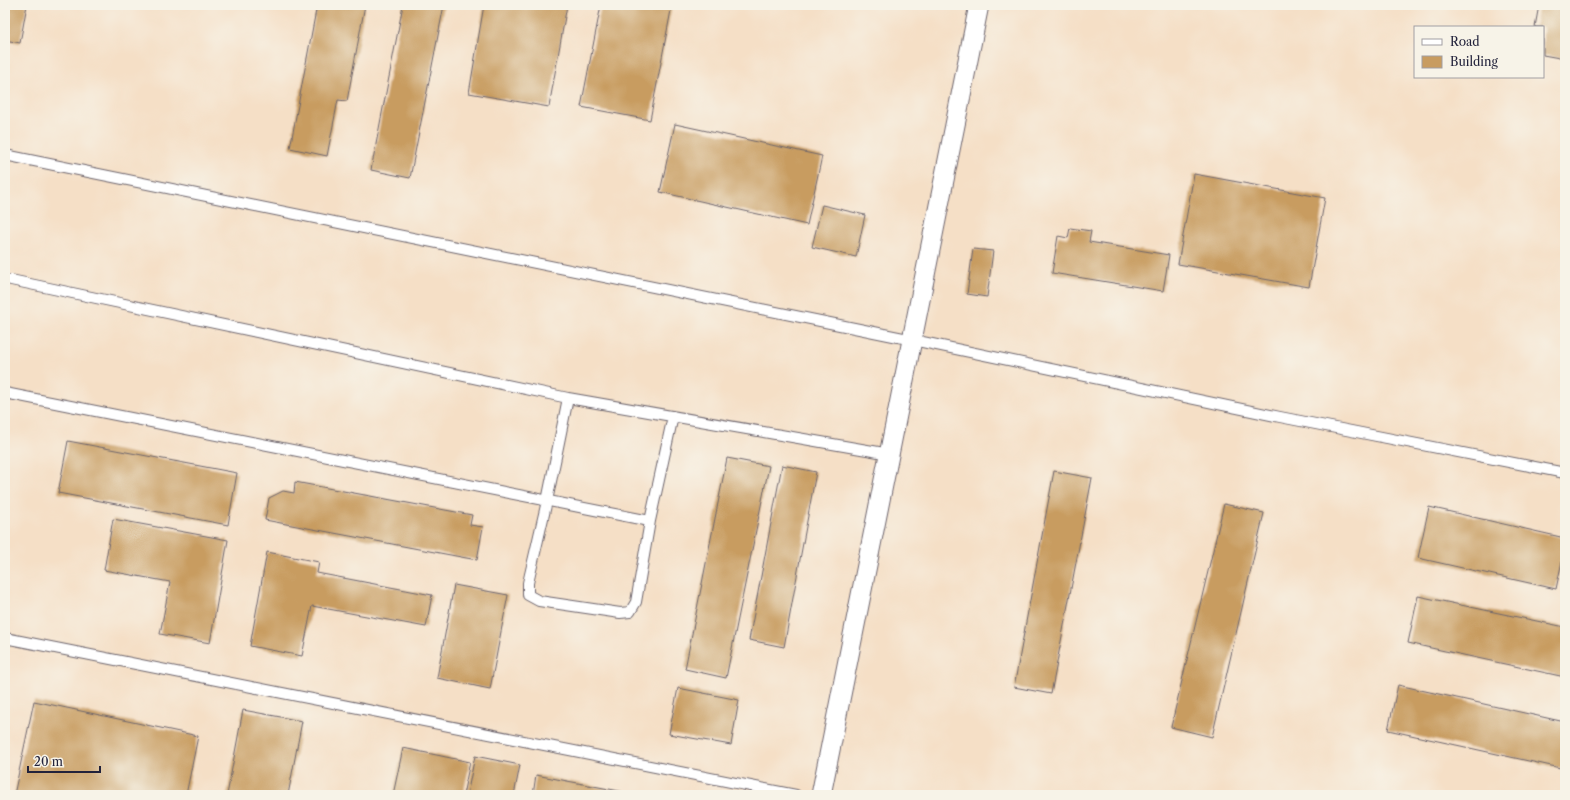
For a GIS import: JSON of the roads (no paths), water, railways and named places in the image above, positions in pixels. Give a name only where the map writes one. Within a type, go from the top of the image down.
[{"type":"street","points":[[821,795],[979,5]]},
{"type":"lane","points":[[5,155],[913,340],[1272,415],[1565,473]]},
{"type":"lane","points":[[11,280],[568,398],[890,454]]},
{"type":"lane","points":[[5,393],[650,521]]},
{"type":"lane","points":[[568,398],[528,583],[528,595],[539,601],[620,613],[630,612],[636,602],[650,521],[673,416]]},
{"type":"lane","points":[[5,638],[796,795]]}]
